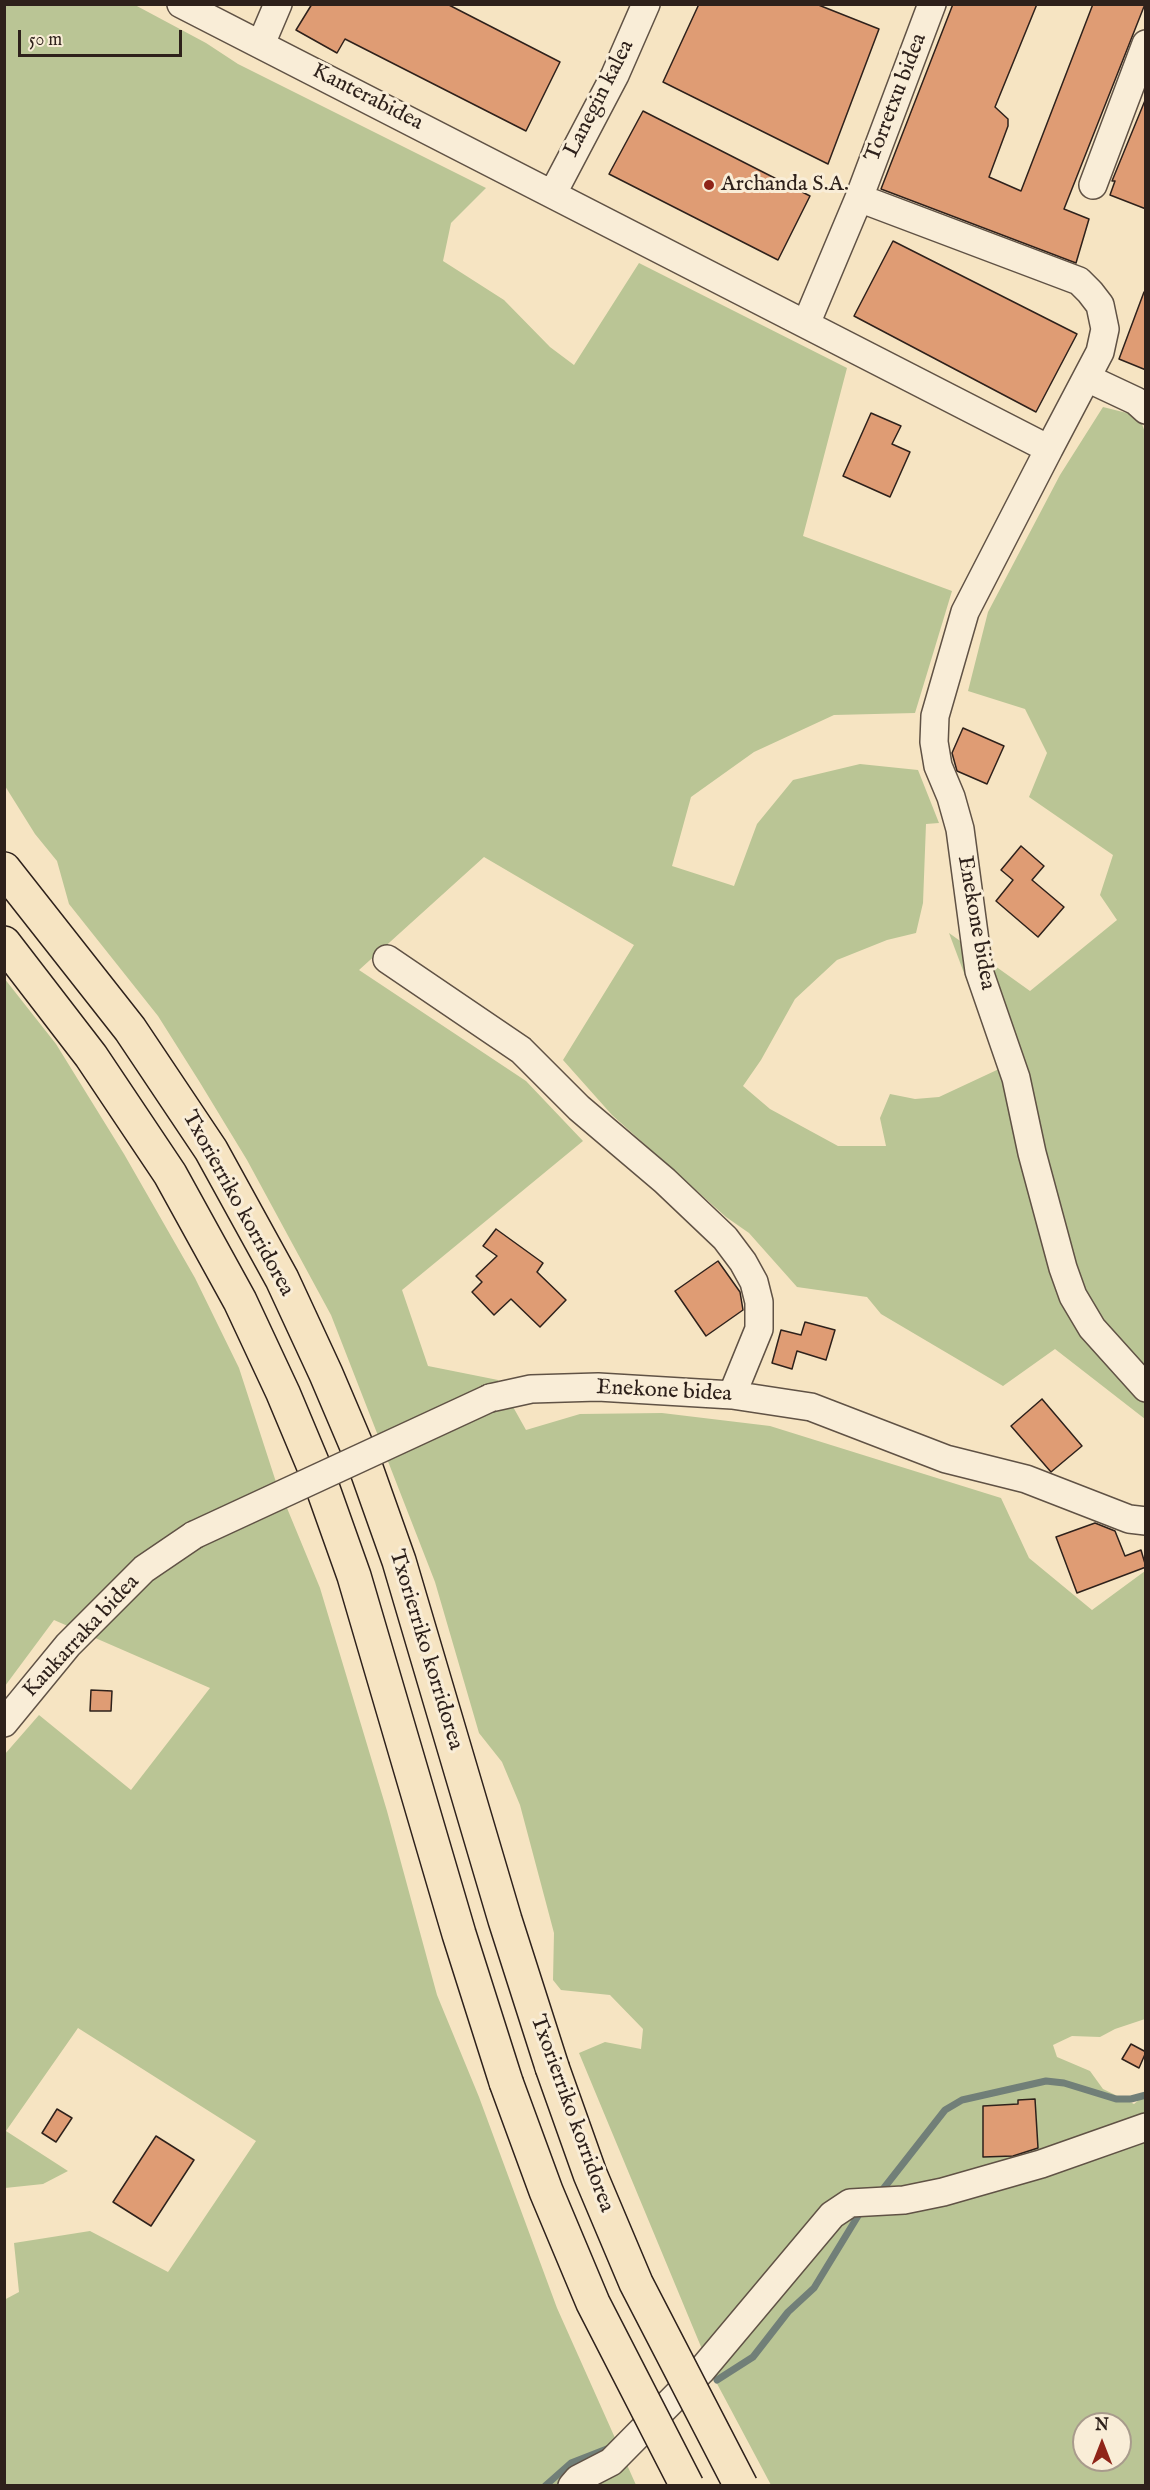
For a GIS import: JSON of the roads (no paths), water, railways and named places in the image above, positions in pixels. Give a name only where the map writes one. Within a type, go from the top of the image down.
[{"type":"highway","name":"Txorierriko korridorea","points":[[4,869],[92,977],[167,1081],[211,1150],[282,1280],[326,1374],[366,1468],[399,1561],[505,1920],[552,2067],[590,2174],[636,2283],[741,2486]]},
{"type":"highway","name":"Txorierriko korridorea","points":[[4,943],[92,1056],[170,1174],[240,1300],[283,1393],[322,1486],[354,1576],[459,1934],[506,2082],[546,2191],[594,2303],[687,2486]]},
{"type":"street","name":"Kanterabidea","points":[[182,4],[1049,449]]},
{"type":"street","points":[[261,44],[278,4]]},
{"type":"street","name":"Lanegin kalea","points":[[553,193],[615,75],[646,4]]},
{"type":"street","name":"Torretxu bidea","points":[[806,324],[859,198],[930,5]]},
{"type":"street","points":[[1093,185],[1146,44]]},
{"type":"street","name":"Enekone bidea","points":[[859,198],[1078,281],[1100,305],[1105,329],[1100,352],[965,612],[935,716],[934,742],[938,766],[951,797],[960,830],[979,970],[1016,1078],[1032,1153],[1063,1268],[1073,1296],[1092,1328],[1146,1388]]},
{"type":"street","points":[[1087,378],[1136,401],[1146,410]]},
{"type":"street","points":[[387,959],[521,1050],[560,1090],[665,1181],[725,1238],[744,1262],[754,1282],[759,1302],[759,1329],[732,1395]]},
{"type":"street","name":"Enekone bidea","points":[[194,1535],[490,1398],[531,1389],[598,1387],[732,1395],[811,1407],[946,1459],[1026,1479],[1129,1519],[1146,1521]]},
{"type":"street","name":"Kaukarraka bidea","points":[[4,1723],[68,1645],[144,1569],[194,1535]]},
{"type":"street","points":[[572,2486],[578,2479],[611,2462],[701,2371],[832,2215],[850,2203],[904,2200],[943,2192],[1041,2164],[1146,2127]]},
{"type":"waterway","points":[[880,2193],[945,2110],[962,2100],[1046,2081],[1064,2083],[1116,2099],[1131,2099],[1146,2095]]},
{"type":"waterway","points":[[717,2380],[753,2357],[788,2312],[814,2288],[861,2211]]},
{"type":"waterway","points":[[545,2486],[571,2463],[612,2447]]},
{"type":"place","name":"Archanda S.A.","points":[[709,185]]}]
